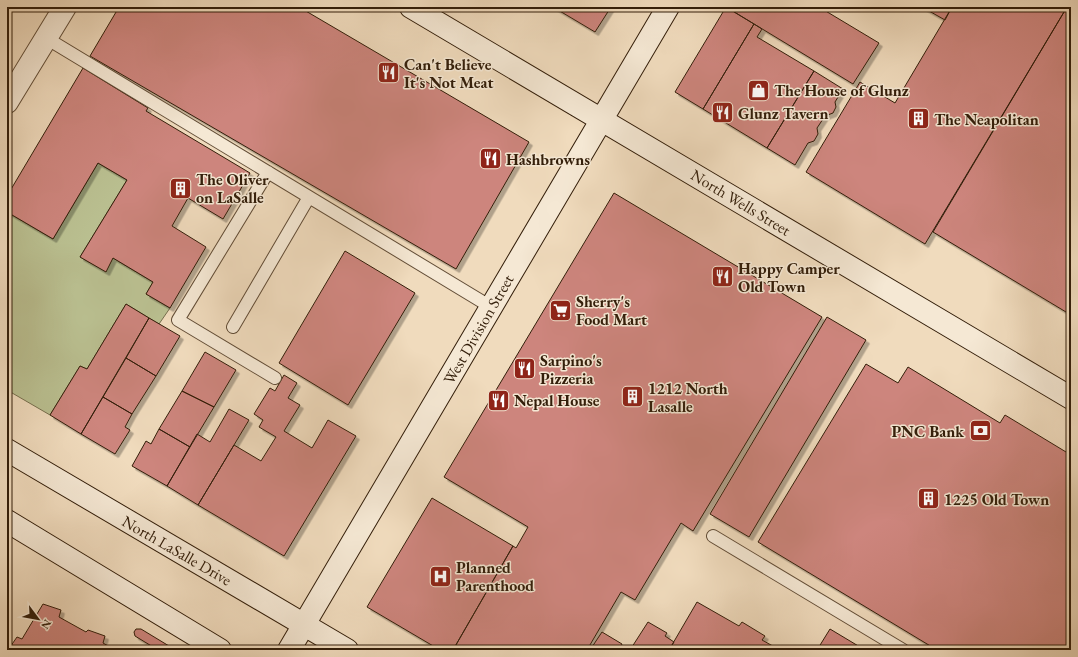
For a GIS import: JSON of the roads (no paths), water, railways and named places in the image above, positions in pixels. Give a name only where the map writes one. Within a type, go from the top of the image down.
[{"type":"main road","points":[[7,102],[65,7]]},
{"type":"main road","name":"North Wells Street","points":[[411,7],[1071,398]]},
{"type":"main road","name":"West Division Street","points":[[289,650],[668,7]]},
{"type":"main road","name":"North LaSalle Drive","points":[[7,450],[347,650]]},
{"type":"main road","points":[[7,521],[220,650]]},
{"type":"lane","points":[[46,38],[491,307]]},
{"type":"lane","points":[[268,172],[178,320],[275,378]]},
{"type":"lane","points":[[233,327],[310,198]]},
{"type":"lane","points":[[713,536],[903,650]]},
{"type":"place","name":"Can't Believe It's Not Meat","points":[[388,73]]},
{"type":"place","name":"The House of Glunz","points":[[758,90]]},
{"type":"place","name":"Glunz Tavern","points":[[723,113]]},
{"type":"place","name":"The Neapolitan","points":[[919,119]]},
{"type":"place","name":"Hashbrowns","points":[[491,159]]},
{"type":"place","name":"The Oliver on LaSalle","points":[[181,188]]},
{"type":"place","name":"Happy Camper Old Town","points":[[723,277]]},
{"type":"place","name":"Sherry's Food Mart","points":[[561,310]]},
{"type":"place","name":"Sarpino's Pizzeria","points":[[524,369]]},
{"type":"place","name":"1212 North Lasalle","points":[[633,397]]},
{"type":"place","name":"Nepal House","points":[[499,400]]},
{"type":"place","name":"PNC Bank","points":[[980,431]]},
{"type":"place","name":"1225 Old Town","points":[[928,499]]},
{"type":"place","name":"Planned Parenthood","points":[[440,576]]}]
